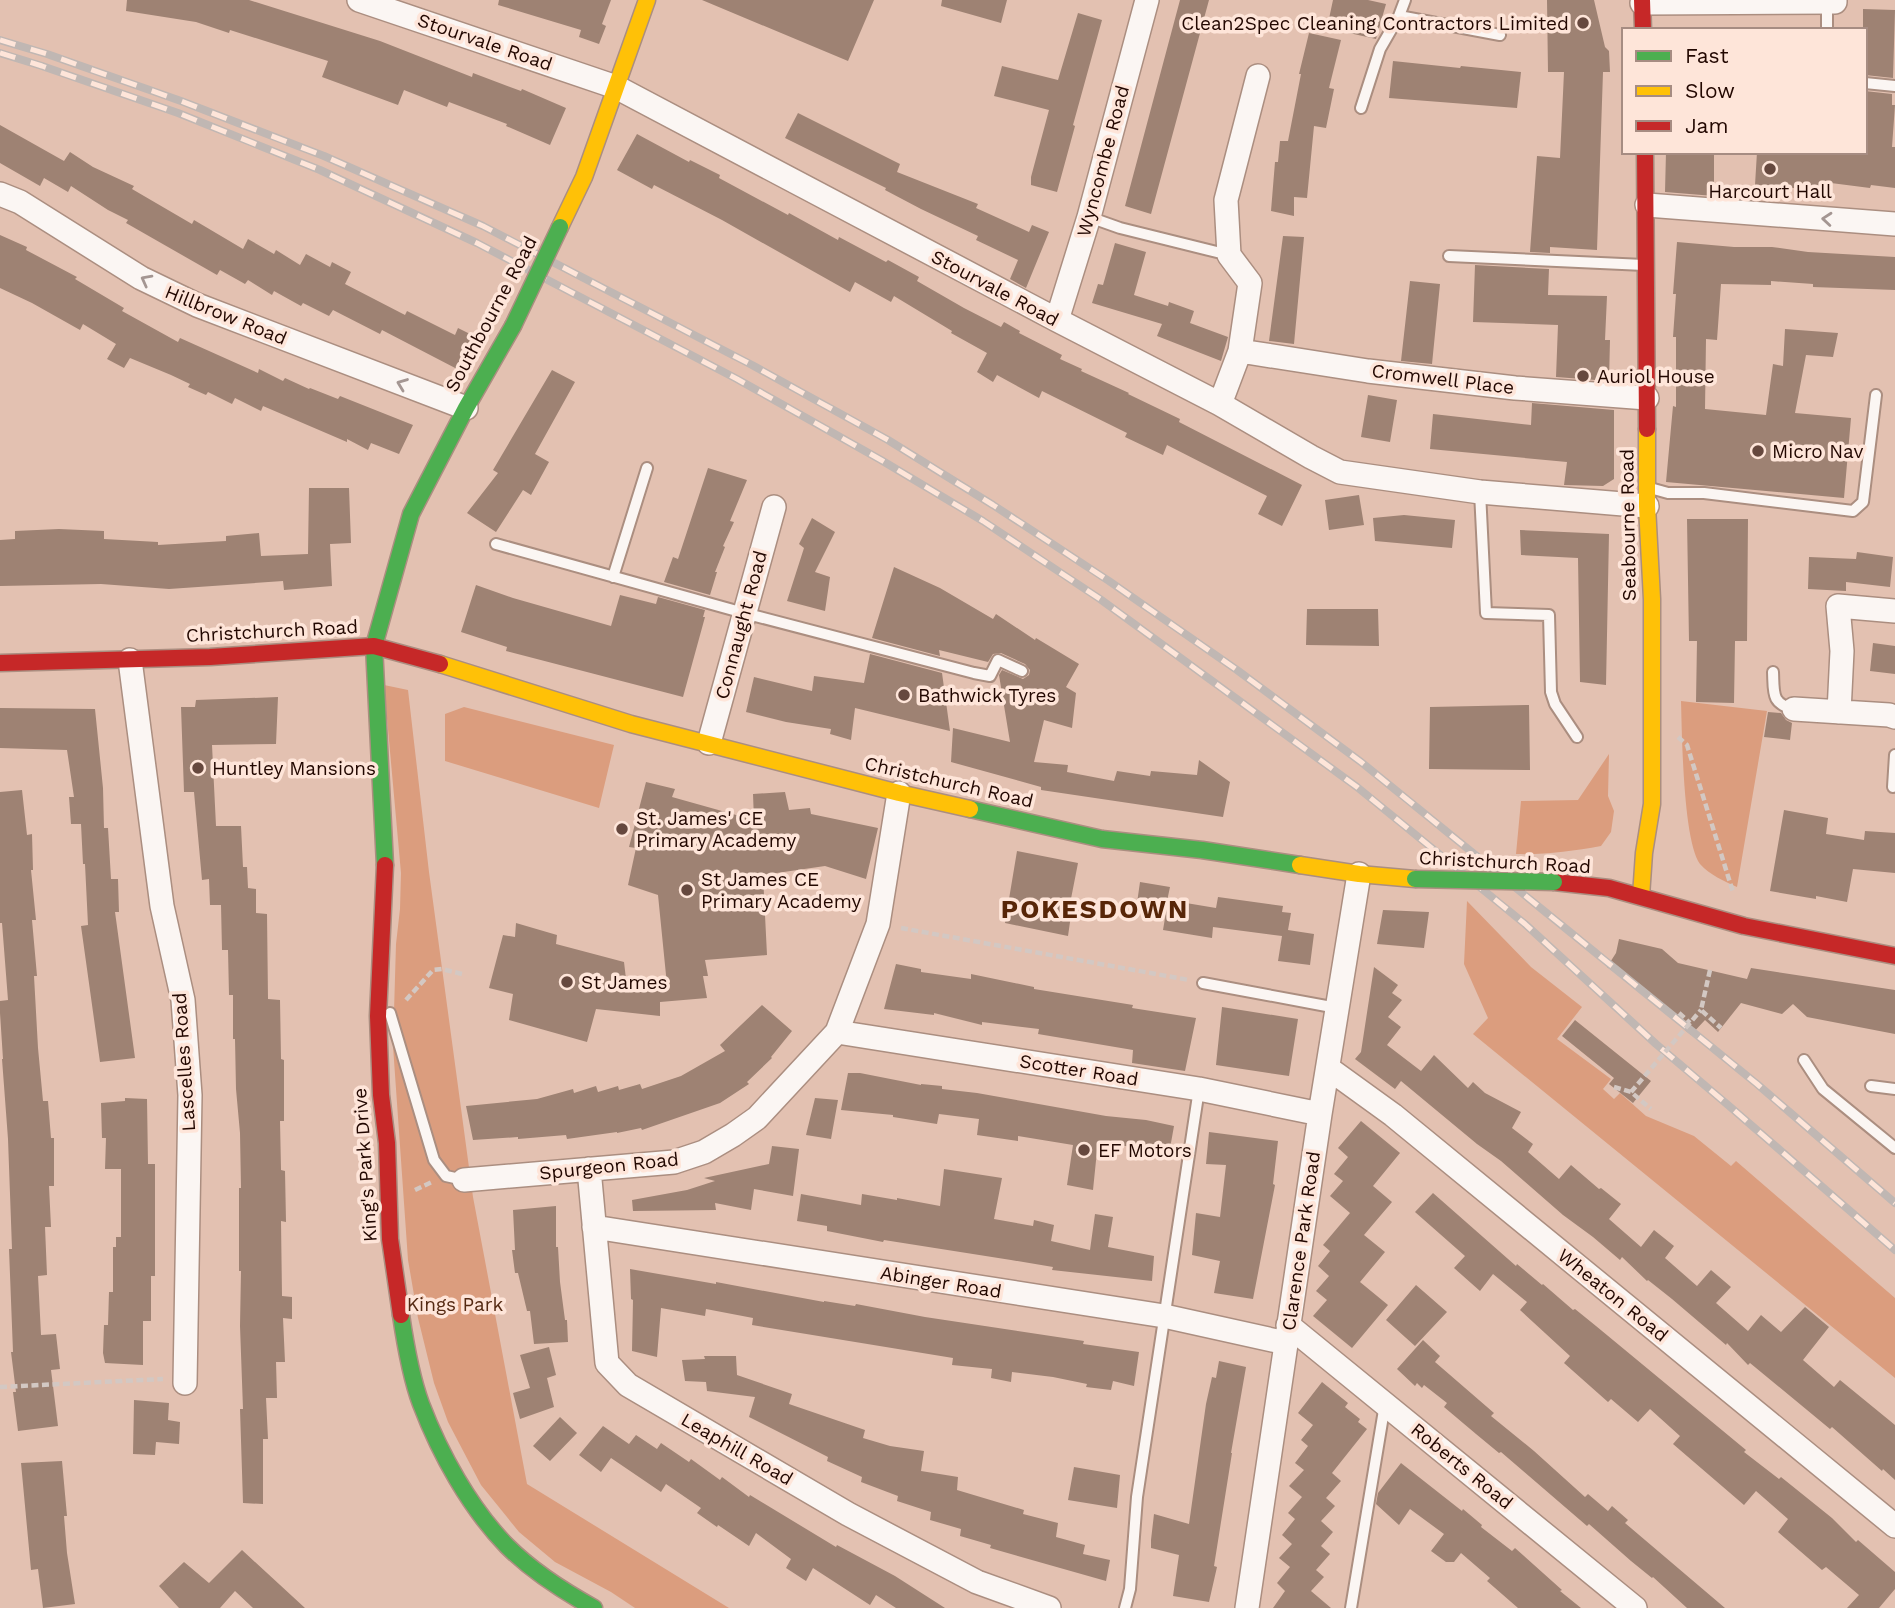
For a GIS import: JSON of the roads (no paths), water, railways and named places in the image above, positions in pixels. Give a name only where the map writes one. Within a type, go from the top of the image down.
[{"type":"street","name":"Stourvale Road","points":[[359,0],[616,87],[1220,404],[1340,472],[1480,492],[1647,496]]},
{"type":"street","name":"Southbourne Road","points":[[374,646],[411,514],[466,408],[513,326],[584,177],[647,0]]},
{"type":"street","name":"Wyncombe Road","points":[[1057,320],[1147,0]]},
{"type":"street","points":[[1643,28],[1642,1],[1831,1]]},
{"type":"street","points":[[1220,404],[1240,351],[1250,283],[1229,255],[1226,200],[1258,76]]},
{"type":"street","name":"Seabourne Road","points":[[1641,896],[1644,853],[1652,804],[1652,599],[1647,496],[1645,154]]},
{"type":"street","name":"Hillbrow Road","points":[[0,194],[20,202],[141,278],[197,306],[466,408]]},
{"type":"street","points":[[1647,205],[1895,224]]},
{"type":"street","name":"Cromwell Place","points":[[1240,351],[1367,371],[1515,388],[1647,398]]},
{"type":"street","name":"Connaught Road","points":[[709,743],[774,507]]},
{"type":"street","points":[[1839,712],[1842,652],[1838,606],[1895,611]]},
{"type":"street","name":"Christchurch Road","points":[[0,663],[130,660],[374,646],[631,724],[899,793],[1102,838],[1359,874],[1415,879],[1554,882],[1609,888],[1744,926],[1895,956]]},
{"type":"street","name":"King's Park Drive","points":[[374,646],[385,869],[378,1016],[381,1095],[387,1143],[390,1239],[404,1334],[420,1402],[466,1496],[507,1546],[536,1571],[594,1608]]},
{"type":"street","name":"Lascelles Road","points":[[130,660],[162,906],[183,1000],[190,1095],[185,1383]]},
{"type":"street","points":[[1794,709],[1895,717]]},
{"type":"street","name":"Spurgeon Road","points":[[464,1180],[674,1161],[704,1152],[757,1118],[837,1032],[878,923],[899,793]]},
{"type":"street","name":"Clarence Park Road","points":[[1247,1608],[1336,1008],[1359,874]]},
{"type":"street","name":"Scotter Road","points":[[837,1032],[1199,1089],[1320,1114]]},
{"type":"street","name":"Wheaton Road","points":[[1328,1068],[1393,1115],[1895,1527]]},
{"type":"street","name":"Leaphill Road","points":[[589,1169],[607,1363],[628,1385],[848,1514],[977,1582],[1049,1608]]},
{"type":"street","name":"Abinger Road","points":[[594,1227],[1287,1334]]},
{"type":"street","name":"Roberts Road","points":[[1287,1334],[1385,1403],[1635,1608]]},
{"type":"lane","points":[[1361,108],[1380,49],[1405,0]]},
{"type":"lane","points":[[1828,28],[1831,1]]},
{"type":"lane","points":[[1399,16],[1500,35]]},
{"type":"lane","points":[[1867,83],[1895,86]]},
{"type":"lane","points":[[1088,217],[1229,255]]},
{"type":"lane","points":[[1449,256],[1647,265]]},
{"type":"lane","points":[[1647,496],[1704,493],[1853,511],[1864,502],[1876,395]]},
{"type":"lane","points":[[613,577],[647,468]]},
{"type":"lane","points":[[1480,492],[1486,613],[1549,615],[1551,692],[1555,704],[1577,737]]},
{"type":"lane","points":[[496,544],[974,673],[990,676],[998,660],[1021,671]]},
{"type":"lane","points":[[1773,673],[1774,695],[1778,702],[1794,709]]},
{"type":"lane","points":[[1893,787],[1895,755]]},
{"type":"lane","points":[[380,980],[434,1160],[446,1176],[464,1180]]},
{"type":"lane","points":[[1203,983],[1336,1008]]},
{"type":"lane","points":[[1804,1060],[1824,1089],[1895,1148]]},
{"type":"lane","points":[[1871,1086],[1895,1089]]},
{"type":"lane","points":[[1125,1608],[1130,1589],[1137,1497],[1199,1089]]},
{"type":"lane","points":[[1351,1608],[1385,1403]]},
{"type":"railway","points":[[0,40],[181,101],[324,156],[483,226],[752,365],[888,440],[1109,581],[1237,670],[1361,762],[1757,1084],[1895,1203]]},
{"type":"railway","points":[[0,53],[178,113],[320,170],[477,243],[737,379],[983,521],[1100,599],[1357,787],[1525,924],[1656,1044],[1895,1250]]},
{"type":"place","name":"Clean2Spec Cleaning Contractors Limited","points":[[1583,23]]},
{"type":"place","name":"Harcourt Hall","points":[[1770,169]]},
{"type":"place","name":"Auriol House","points":[[1583,376]]},
{"type":"place","name":"Micro Nav","points":[[1758,451]]},
{"type":"place","name":"Bathwick Tyres","points":[[904,695]]},
{"type":"place","name":"Huntley Mansions","points":[[198,768]]},
{"type":"place","name":"St. James' CE Primary Academy","points":[[622,829]]},
{"type":"place","name":"St James CE Primary Academy","points":[[687,890]]},
{"type":"place","name":"St James","points":[[567,982]]},
{"type":"place","name":"EF Motors","points":[[1084,1150]]},
{"type":"district","name":"POKESDOWN","points":[[1095,909]]},
{"type":"park label","name":"Kings Park","points":[[455,1304]]}]
